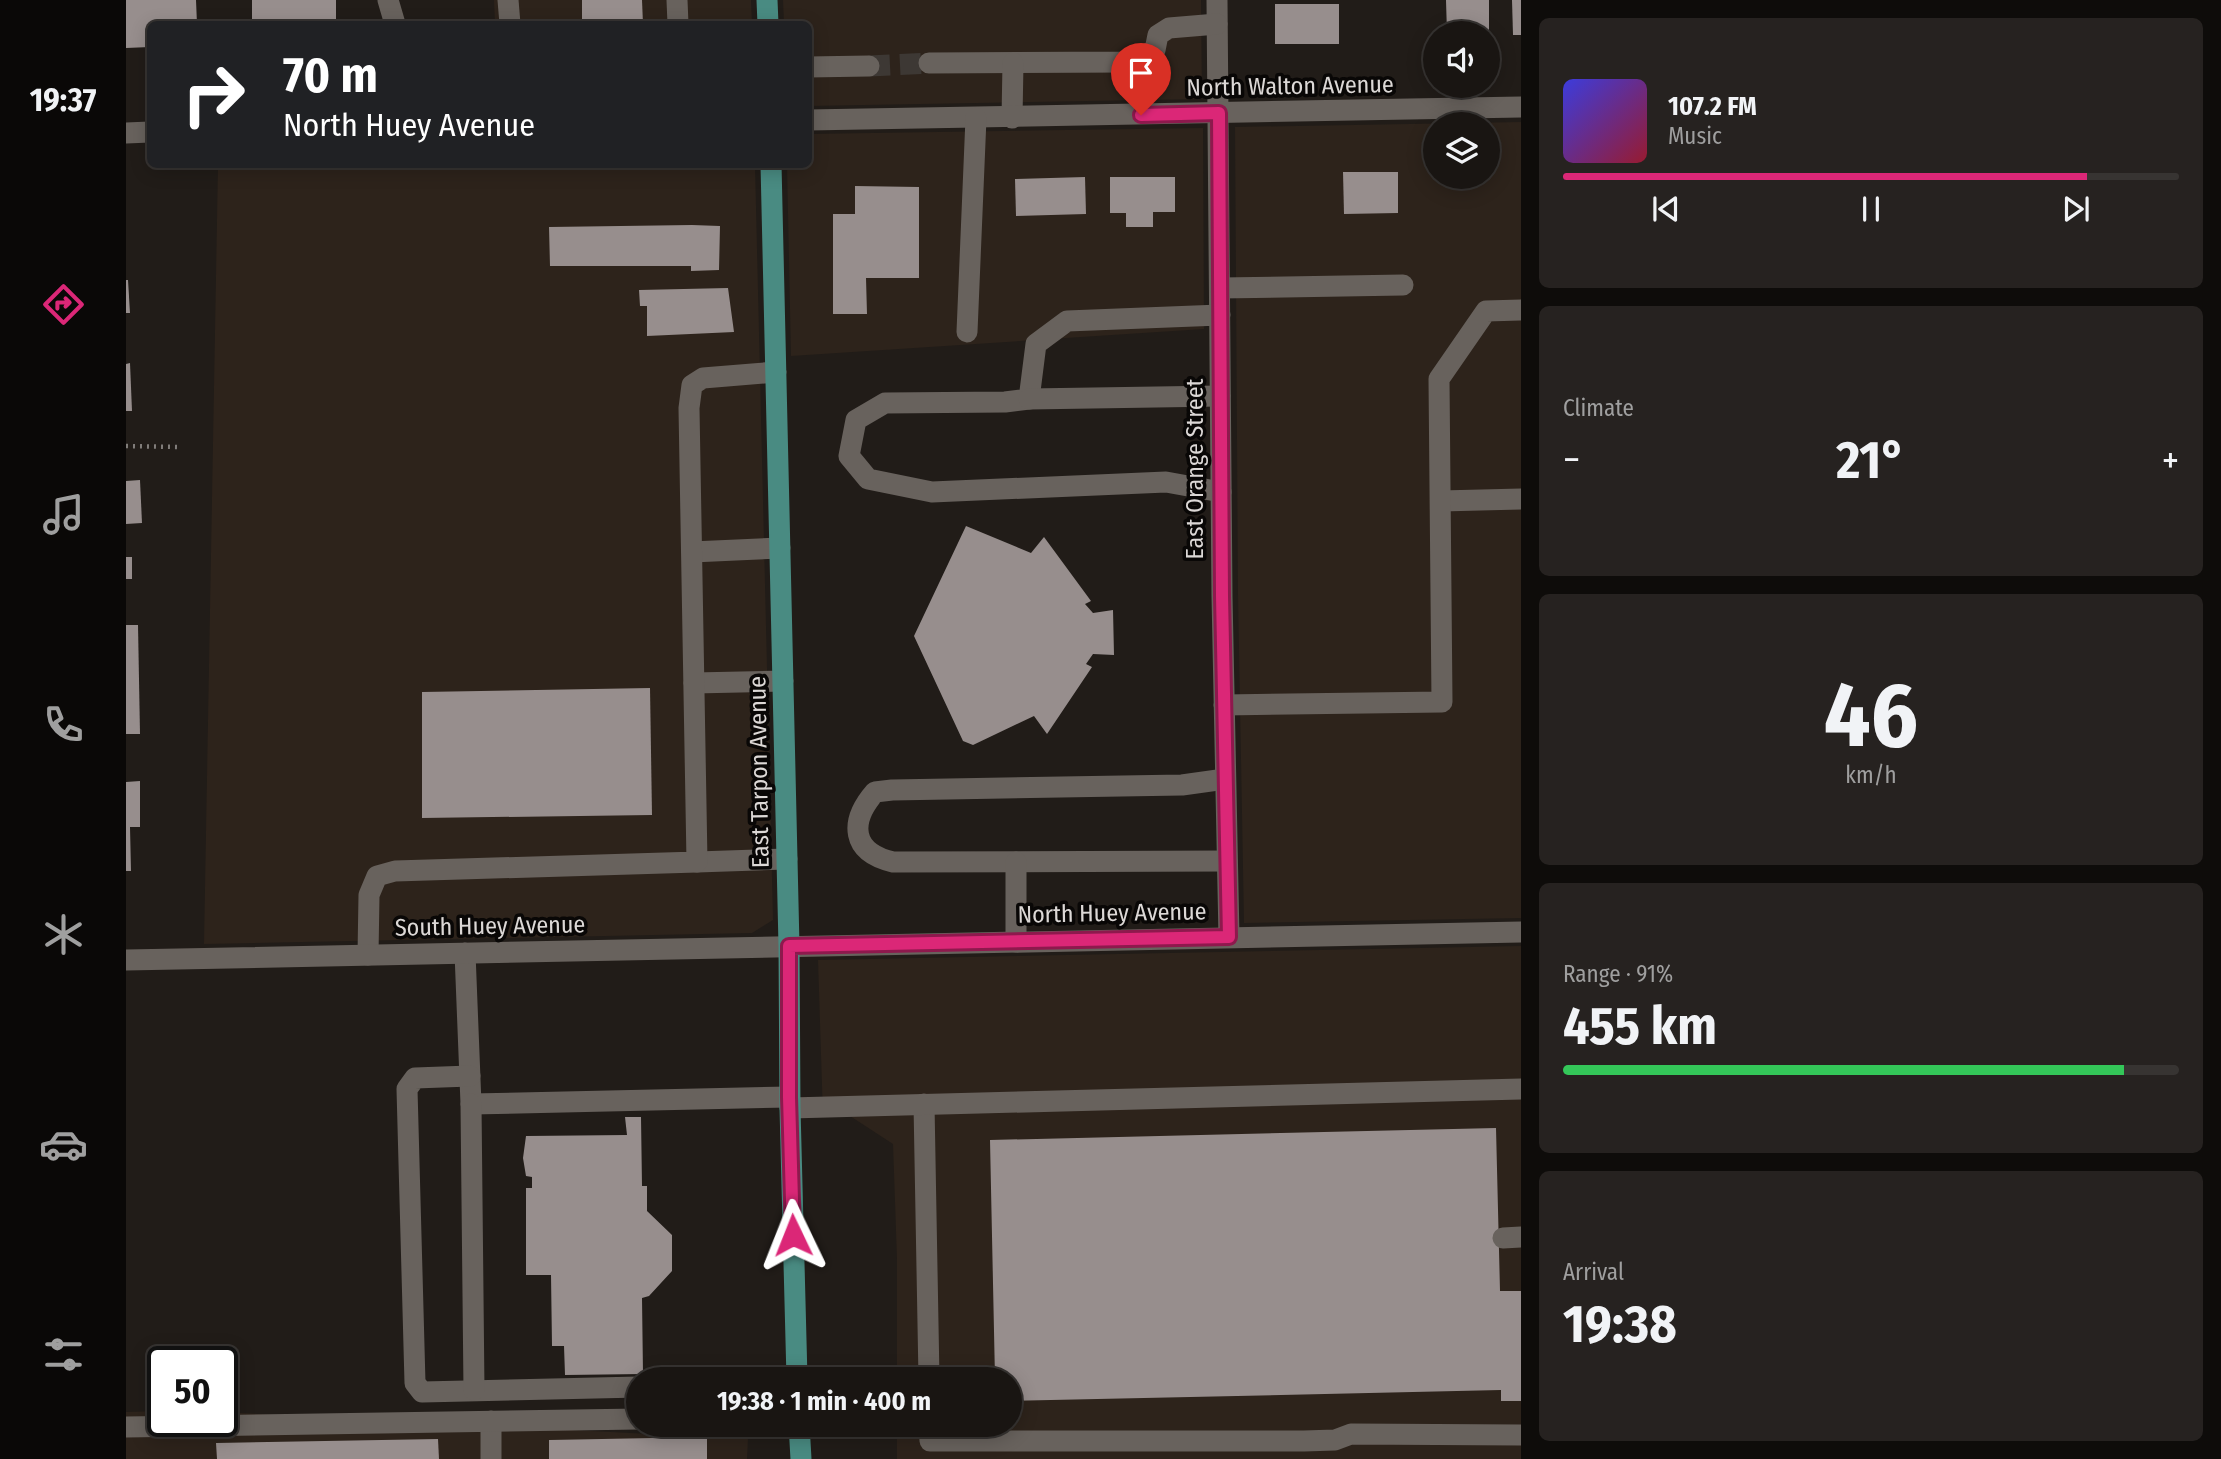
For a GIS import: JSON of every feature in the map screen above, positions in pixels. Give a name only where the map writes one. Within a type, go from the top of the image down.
[{"type":"main road","points":[[767,0],[768,21]]},
{"type":"main road","name":"East Tarpon Avenue","points":[[771,168],[797,1367]]},
{"type":"main road","points":[[800,1437],[801,1459]]},
{"type":"street","points":[[388,0],[394,21]]},
{"type":"street","points":[[508,0],[510,21]]},
{"type":"street","points":[[677,0],[678,21]]},
{"type":"street","name":"East Orange Street","points":[[1217,0],[1221,492],[1229,937]]},
{"type":"street","points":[[929,63],[1129,62],[1155,50],[1158,35],[1169,28],[1217,24]]},
{"type":"street","points":[[1012,118],[1013,63]]},
{"type":"street","points":[[812,67],[869,66]]},
{"type":"street","name":"North Walton Avenue","points":[[812,120],[1521,107]]},
{"type":"street","points":[[967,332],[976,118]]},
{"type":"street","points":[[126,133],[147,132]]},
{"type":"street","points":[[1220,288],[1404,285]]},
{"type":"street","points":[[1224,705],[1442,702],[1439,379],[1486,311],[1521,310]]},
{"type":"street","points":[[1029,399],[1037,344],[1067,321],[1220,315]]},
{"type":"street","points":[[697,862],[689,408],[692,385],[703,378],[776,372]]},
{"type":"street","points":[[1220,396],[884,403],[856,419],[849,457],[868,479],[932,492],[1166,482],[1221,492]]},
{"type":"street","points":[[1441,501],[1521,499]]},
{"type":"street","points":[[692,552],[780,548]]},
{"type":"street","points":[[694,683],[783,681]]},
{"type":"street","points":[[1225,779],[1182,785],[875,792],[861,814],[858,835],[863,848],[874,858],[892,862],[1227,862]]},
{"type":"street","points":[[368,955],[369,895],[377,876],[395,871],[787,859]]},
{"type":"street","points":[[1016,862],[1016,942]]},
{"type":"street","name":"North Huey Avenue","points":[[789,946],[1521,932]]},
{"type":"street","name":"South Huey Avenue","points":[[126,960],[789,946]]},
{"type":"street","points":[[465,953],[471,1104],[474,1390]]},
{"type":"street","points":[[470,1076],[415,1078],[407,1089],[415,1383],[422,1392],[626,1387]]},
{"type":"street","points":[[471,1104],[924,1104],[1521,1089]]},
{"type":"street","points":[[924,1104],[929,1367]]},
{"type":"street","points":[[126,1427],[626,1419]]},
{"type":"street","points":[[491,1421],[491,1459]]},
{"type":"street","points":[[930,1437],[930,1441],[1304,1441],[1335,1440],[1351,1434],[1521,1435]]},
{"type":"path","points":[[126,446],[179,447]]},
{"type":"shaded area","points":[[494,0],[751,0],[752,21],[495,21]]},
{"type":"shaded area","points":[[783,0],[1201,0],[1202,99],[812,106],[812,21],[784,21]]},
{"type":"shaded area","points":[[1500,122],[1521,122],[1521,918],[1244,923],[1238,595],[1235,127],[1423,124],[1423,189],[1500,189]]},
{"type":"shaded area","points":[[1203,128],[1204,329],[791,356],[787,168],[812,168],[812,134]]},
{"type":"shaded area","points":[[218,168],[755,168],[773,920],[752,933],[204,944]]},
{"type":"shaded area","points":[[1521,946],[1521,1459],[897,1459],[897,1437],[1022,1437],[1022,1367],[897,1367],[893,1144],[850,1116],[823,1117],[818,960]]},
{"type":"shaded area","points":[[147,1411],[147,1437],[238,1437],[238,1413],[626,1433],[626,1437],[748,1439],[747,1459],[126,1459],[126,1412]]},
{"type":"building","points":[[126,0],[196,0],[197,21],[147,21],[147,47],[126,48]]},
{"type":"building","points":[[252,0],[336,0],[336,21],[252,21]]},
{"type":"building","points":[[582,0],[642,0],[643,21],[582,21]]},
{"type":"building","points":[[1446,0],[1489,0],[1489,21],[1447,21]]},
{"type":"building","points":[[1512,0],[1521,0],[1521,35],[1513,35]]},
{"type":"building","points":[[1275,4],[1339,4],[1339,44],[1275,44]]},
{"type":"building","points":[[1343,172],[1398,172],[1398,213],[1344,214]]},
{"type":"building","points":[[1085,177],[1086,214],[1016,216],[1015,179]]},
{"type":"building","points":[[1110,177],[1175,177],[1175,212],[1153,212],[1153,227],[1126,227],[1126,213],[1110,213]]},
{"type":"building","points":[[855,186],[919,187],[919,278],[866,278],[867,314],[833,314],[833,214],[855,214]]},
{"type":"building","points":[[720,226],[719,270],[691,271],[691,266],[550,266],[549,227]]},
{"type":"building","points":[[128,280],[130,313],[126,313]]},
{"type":"building","points":[[728,288],[734,332],[647,336],[647,306],[640,306],[639,290]]},
{"type":"building","points":[[130,363],[132,411],[126,411],[126,364]]},
{"type":"building","points":[[140,480],[142,523],[126,524],[126,481]]},
{"type":"building","points":[[966,526],[1031,553],[1044,537],[1091,601],[1085,604],[1093,613],[1113,610],[1114,655],[1093,654],[1086,664],[1092,667],[1047,734],[1034,716],[973,745],[963,741],[914,636]]},
{"type":"building","points":[[126,557],[132,557],[132,579],[126,579]]},
{"type":"building","points":[[126,625],[138,625],[140,734],[126,734]]},
{"type":"building","points":[[650,688],[652,815],[422,818],[422,692]]},
{"type":"building","points":[[140,781],[140,827],[130,827],[131,871],[126,871],[126,782]]},
{"type":"building","points":[[625,1117],[641,1117],[642,1186],[647,1186],[647,1211],[672,1235],[672,1271],[649,1296],[642,1298],[643,1367],[626,1367],[626,1374],[565,1375],[564,1346],[552,1346],[551,1275],[526,1275],[526,1188],[532,1188],[532,1177],[526,1176],[523,1158],[526,1136],[627,1135]]},
{"type":"building","points":[[1496,1128],[1500,1291],[1521,1291],[1521,1401],[1501,1401],[1501,1390],[1022,1401],[1022,1367],[995,1367],[990,1140]]},
{"type":"building","points":[[707,1437],[707,1459],[549,1459],[549,1440]]},
{"type":"building","points":[[438,1439],[439,1459],[217,1459],[216,1443]]},
{"type":"tunnel","points":[[869,66],[929,63]]},
{"type":"route","points":[[793,1235],[789,946],[1229,937],[1222,596],[1219,113],[1141,115]]}]
